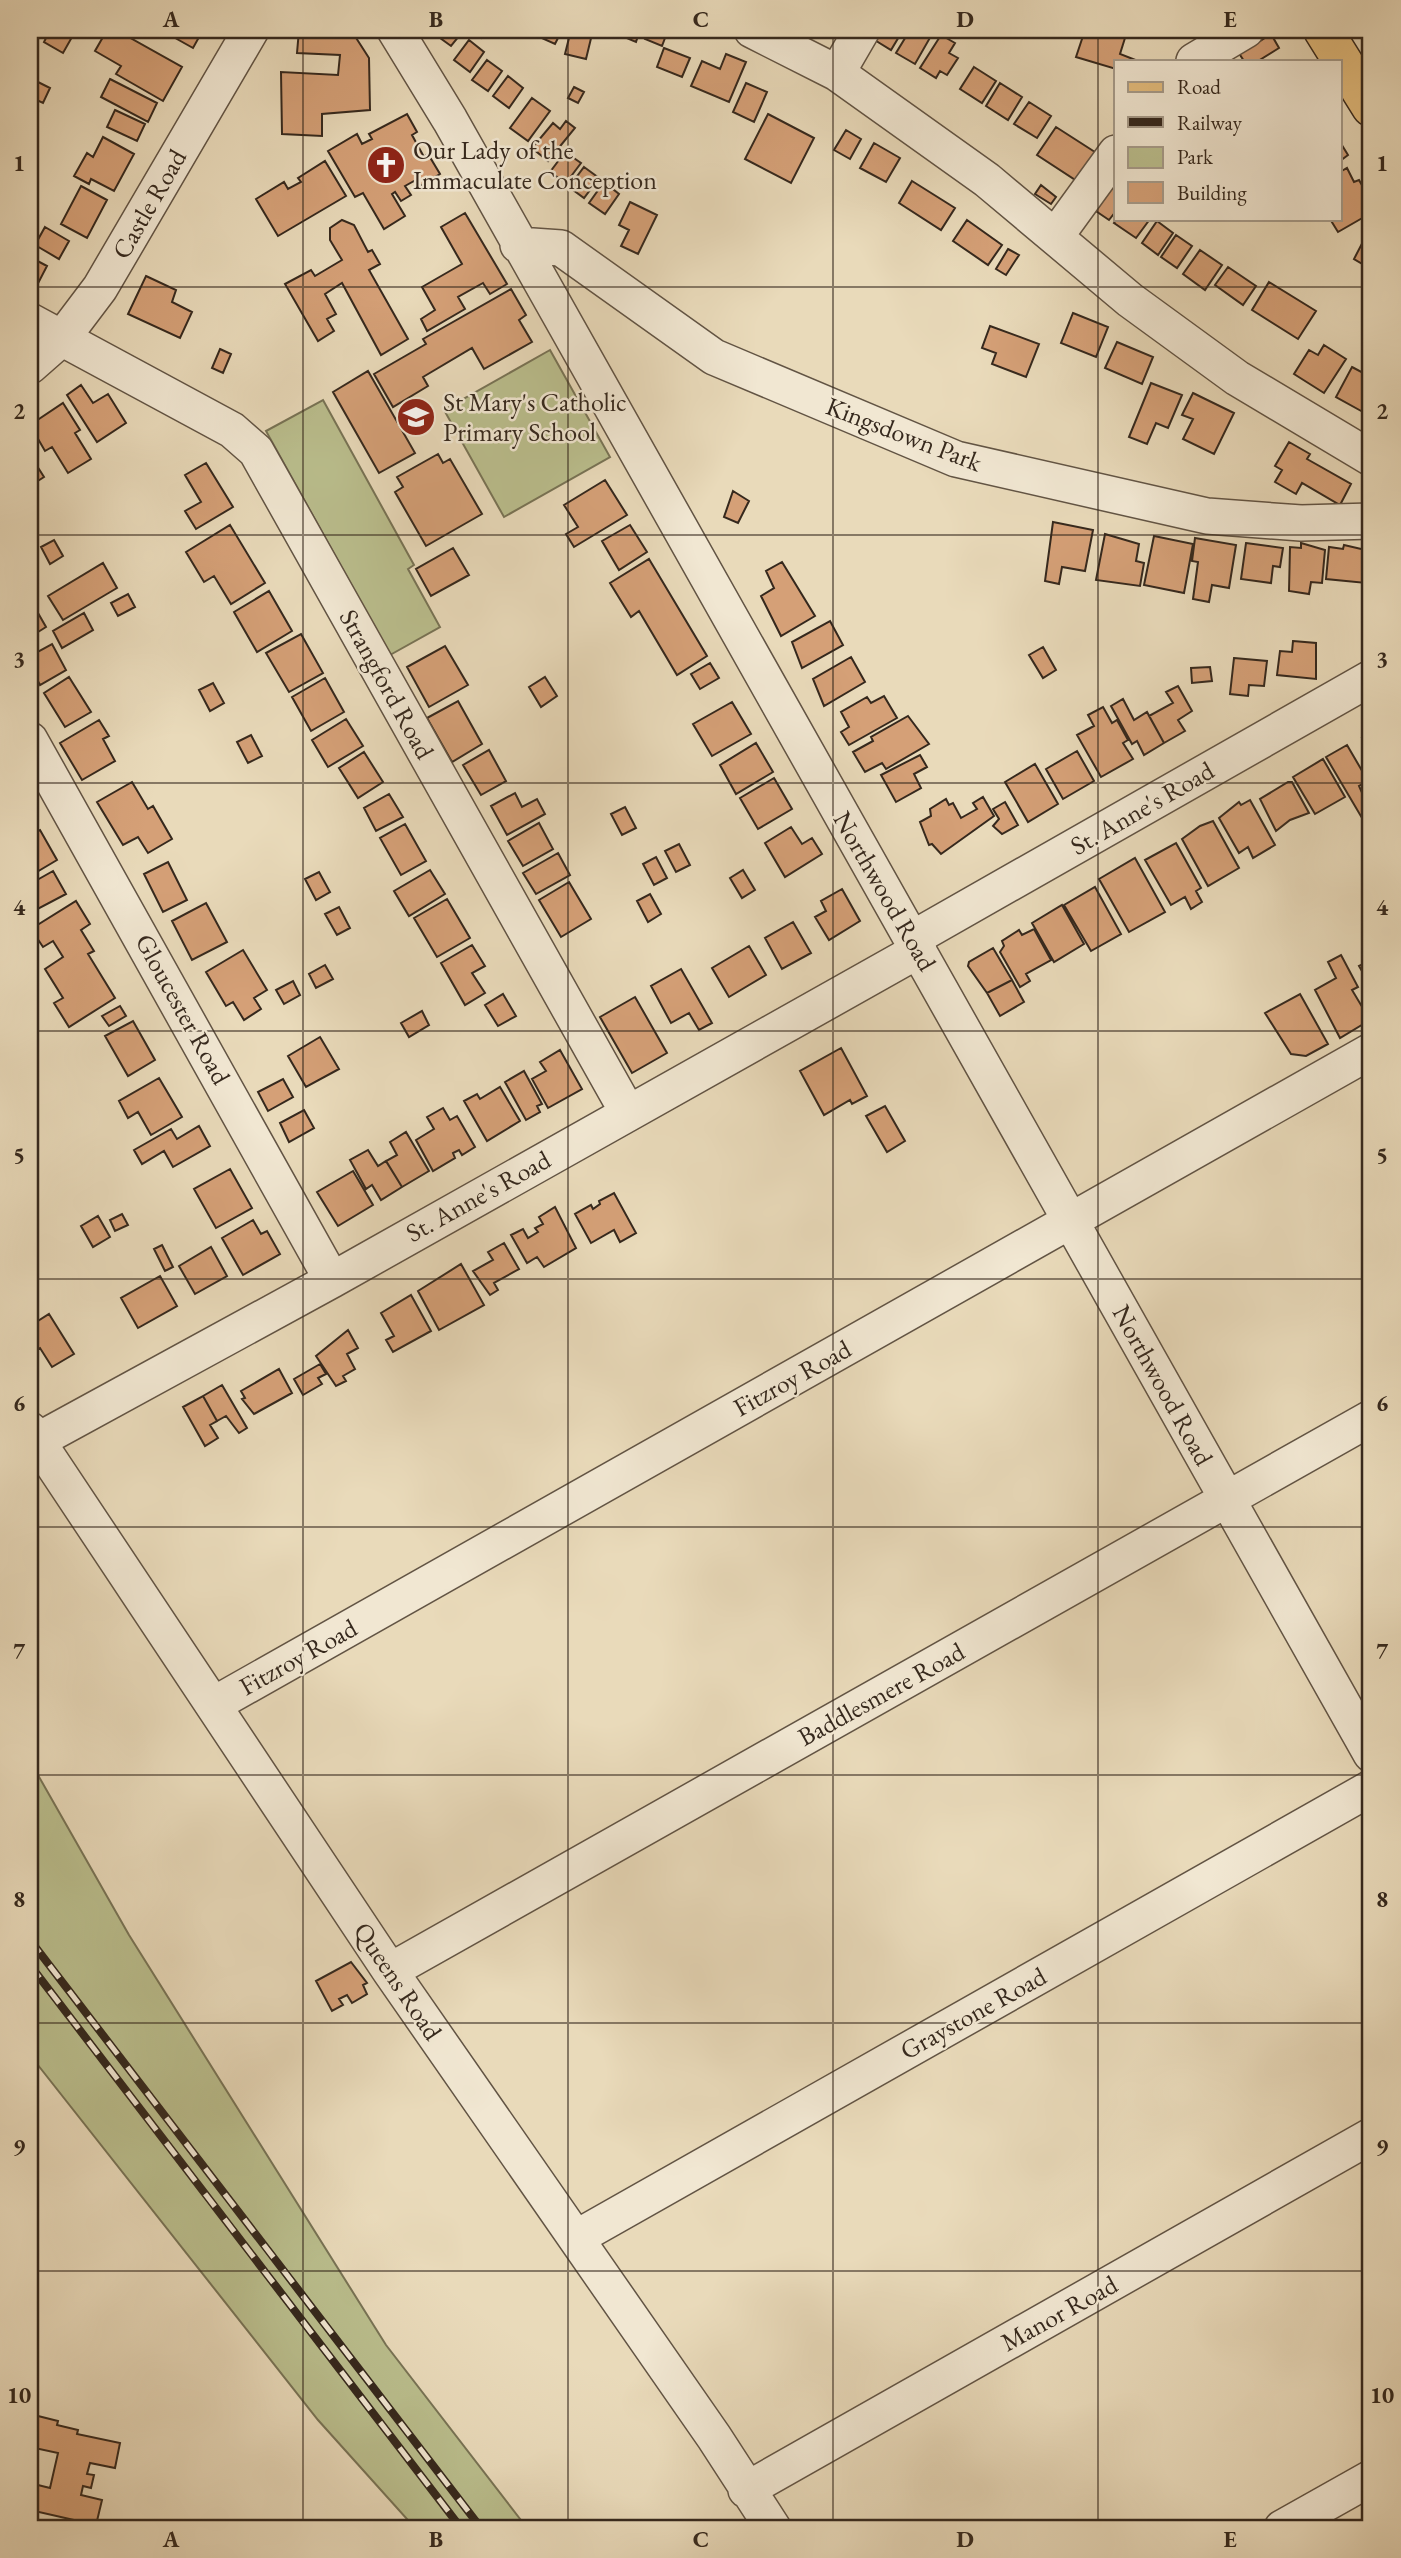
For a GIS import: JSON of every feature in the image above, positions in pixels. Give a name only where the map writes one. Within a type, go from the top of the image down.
[{"type":"main road","points":[[1323,30],[1342,60]]},
{"type":"main road","points":[[1342,60],[1371,107]]},
{"type":"street","name":"Castle Road","points":[[30,366],[63,337],[100,288],[251,30]]},
{"type":"street","name":"Northwood Road","points":[[395,30],[450,120],[517,244],[1072,1220],[1371,1754]]},
{"type":"street","points":[[752,30],[837,73],[987,180],[1130,300],[1237,378],[1371,457]]},
{"type":"street","points":[[837,73],[862,30]]},
{"type":"street","points":[[1196,60],[1246,30]]},
{"type":"street","points":[[1055,237],[1114,156]]},
{"type":"street","name":"Kingsdown Park","points":[[517,244],[561,248],[714,357],[956,459],[1206,516],[1301,523],[1371,522]]},
{"type":"street","name":"Strangford Road","points":[[30,321],[232,430],[256,451],[628,1114]]},
{"type":"street","name":"St. Anne's Road","points":[[33,1435],[332,1280],[628,1114],[1371,678]]},
{"type":"street","name":"Gloucester Road","points":[[30,740],[127,909],[332,1280]]},
{"type":"street","name":"Fitzroy Road","points":[[213,1705],[1371,1051]]},
{"type":"street","name":"Baddlesmere Road","points":[[390,1971],[1371,1418]]},
{"type":"street","name":"Queens Road","points":[[33,1435],[390,1971],[715,2437],[746,2490],[773,2528]]},
{"type":"street","name":"Graystone Road","points":[[576,2238],[1371,1788]]},
{"type":"street","name":"Manor Road","points":[[746,2490],[1371,2136]]},
{"type":"street","points":[[1282,2528],[1371,2478]]},
{"type":"green space","points":[[550,350],[610,457],[504,517],[444,410]]},
{"type":"green space","points":[[323,400],[414,565],[408,569],[440,627],[390,655],[266,431]]},
{"type":"green space","points":[[30,1761],[129,1935],[386,2345],[527,2528],[415,2528],[318,2420],[30,2055]]},
{"type":"building","points":[[50,30],[76,30],[63,53],[44,42]]},
{"type":"building","points":[[107,30],[116,30],[182,67],[163,101],[116,74],[121,66],[95,51]]},
{"type":"building","points":[[161,30],[203,30],[193,48]]},
{"type":"building","points":[[299,30],[351,30],[369,58],[370,110],[322,114],[322,136],[282,134],[281,72],[338,75],[340,55],[297,53]]},
{"type":"building","points":[[440,30],[464,30],[451,46],[436,35]]},
{"type":"building","points":[[487,30],[481,38],[472,32]]},
{"type":"building","points":[[537,30],[562,30],[555,44],[535,35]]},
{"type":"building","points":[[571,30],[593,30],[586,59],[565,54]]},
{"type":"building","points":[[619,30],[640,30],[636,42],[617,34]]},
{"type":"building","points":[[648,30],[668,30],[662,46],[645,39]]},
{"type":"building","points":[[878,30],[903,30],[891,50],[873,39]]},
{"type":"building","points":[[910,30],[920,30],[931,36],[915,64],[896,53]]},
{"type":"building","points":[[1085,30],[1100,30],[1125,38],[1120,54],[1135,60],[1114,60],[1114,68],[1076,57]]},
{"type":"building","points":[[1254,31],[1260,41],[1271,34],[1279,48],[1260,60],[1243,60],[1233,44]]},
{"type":"building","points":[[941,35],[955,43],[949,53],[958,58],[947,75],[940,71],[936,78],[920,68]]},
{"type":"building","points":[[469,40],[484,52],[470,72],[454,60]]},
{"type":"building","points":[[664,48],[690,58],[682,77],[657,67]]},
{"type":"building","points":[[726,54],[746,62],[729,102],[691,86],[702,61],[720,69]]},
{"type":"building","points":[[487,60],[502,71],[488,91],[472,80]]},
{"type":"building","points":[[974,67],[996,81],[982,103],[960,89]]},
{"type":"building","points":[[508,76],[523,88],[509,108],[493,96]]},
{"type":"building","points":[[110,79],[157,103],[148,122],[101,97]]},
{"type":"building","points":[[34,80],[50,88],[43,103],[30,97]]},
{"type":"building","points":[[746,83],[767,92],[754,122],[733,112]]},
{"type":"building","points":[[1000,83],[1022,97],[1008,120],[986,106]]},
{"type":"building","points":[[574,87],[584,92],[578,103],[568,98]]},
{"type":"building","points":[[532,98],[550,111],[528,141],[510,128]]},
{"type":"building","points":[[1029,102],[1051,116],[1037,138],[1014,124]]},
{"type":"building","points":[[115,110],[145,124],[137,141],[107,127]]},
{"type":"building","name":"Our Lady of the Immaculate Conception","points":[[407,114],[417,132],[412,135],[424,157],[428,154],[440,174],[418,187],[414,181],[405,186],[411,195],[401,201],[395,192],[392,194],[405,216],[384,229],[363,193],[355,197],[328,151],[357,134],[362,144],[372,139],[369,134]]},
{"type":"building","points":[[768,114],[814,138],[791,183],[745,159]]},
{"type":"building","points":[[566,121],[575,128],[548,161],[532,148],[553,123],[560,129]]},
{"type":"building","points":[[1056,127],[1098,154],[1080,183],[1037,155]]},
{"type":"building","points":[[846,130],[861,139],[850,159],[834,150]]},
{"type":"building","points":[[103,137],[134,154],[114,191],[91,179],[89,184],[74,176],[87,153],[93,157]]},
{"type":"building","points":[[874,143],[900,158],[886,182],[860,168]]},
{"type":"building","points":[[1342,145],[1348,155],[1342,160]]},
{"type":"building","points":[[565,152],[581,163],[566,183],[550,172]]},
{"type":"building","points":[[325,161],[346,196],[278,236],[256,199],[284,182],[288,189],[301,182],[298,178]]},
{"type":"building","points":[[584,167],[599,178],[584,198],[569,187]]},
{"type":"building","points":[[1347,168],[1354,182],[1359,180],[1371,201],[1371,213],[1338,232],[1331,220],[1342,220],[1342,171]]},
{"type":"building","points":[[1104,180],[1114,187],[1114,214],[1109,220],[1087,205]]},
{"type":"building","points":[[912,181],[955,208],[941,230],[899,203]]},
{"type":"building","points":[[604,182],[619,194],[605,214],[589,203]]},
{"type":"building","points":[[1041,185],[1056,197],[1051,204],[1035,194]]},
{"type":"building","points":[[81,186],[107,200],[87,238],[61,224]]},
{"type":"building","points":[[630,202],[657,215],[638,254],[621,246],[629,230],[619,225]]},
{"type":"building","points":[[465,213],[507,284],[490,294],[483,283],[458,297],[465,309],[427,331],[421,319],[435,310],[422,287],[462,264],[441,227]]},
{"type":"building","points":[[342,220],[354,225],[368,252],[372,250],[380,264],[369,270],[408,339],[381,355],[342,283],[325,294],[336,314],[327,319],[334,331],[318,341],[285,284],[311,270],[315,276],[342,260],[330,240],[330,228]]},
{"type":"building","points":[[967,220],[1002,245],[988,265],[953,241]]},
{"type":"building","points":[[1116,220],[1149,220],[1136,238],[1114,223]]},
{"type":"building","points":[[1157,221],[1173,233],[1158,255],[1142,243]]},
{"type":"building","points":[[45,227],[69,241],[59,259],[35,245]]},
{"type":"building","points":[[1368,232],[1371,234],[1371,269],[1354,259]]},
{"type":"building","points":[[1176,235],[1192,246],[1177,268],[1161,257]]},
{"type":"building","points":[[1008,249],[1019,255],[1006,275],[996,269]]},
{"type":"building","points":[[1200,250],[1222,265],[1205,290],[1183,274]]},
{"type":"building","points":[[30,257],[47,266],[33,293],[30,292]]},
{"type":"building","points":[[1228,267],[1256,286],[1243,305],[1215,285]]},
{"type":"building","points":[[146,276],[176,290],[172,302],[192,312],[180,338],[128,314]]},
{"type":"building","points":[[1269,282],[1316,311],[1298,339],[1252,310]]},
{"type":"building","points":[[511,289],[526,315],[519,320],[532,342],[484,369],[472,348],[423,377],[428,386],[393,407],[374,374],[426,344],[423,339]]},
{"type":"building","points":[[1073,313],[1108,327],[1096,357],[1061,343]]},
{"type":"building","points":[[990,326],[1039,344],[1026,377],[992,364],[996,353],[982,348]]},
{"type":"building","points":[[1117,342],[1153,357],[1142,384],[1105,368]]},
{"type":"building","points":[[1324,345],[1346,359],[1324,393],[1294,374],[1309,350],[1318,355]]},
{"type":"building","points":[[220,349],[231,354],[223,373],[212,368]]},
{"type":"building","points":[[1352,367],[1371,377],[1371,397],[1363,412],[1336,397]]},
{"type":"building","points":[[368,371],[415,453],[379,473],[333,392]]},
{"type":"building","points":[[1151,383],[1182,395],[1168,428],[1156,423],[1147,444],[1129,437]]},
{"type":"building","points":[[81,385],[93,403],[108,394],[126,423],[97,442],[67,395]]},
{"type":"building","points":[[1193,393],[1234,413],[1214,454],[1183,439],[1193,419],[1182,415]]},
{"type":"building","points":[[63,403],[80,430],[75,433],[91,459],[68,473],[52,447],[45,451],[30,425]]},
{"type":"building","points":[[1289,442],[1310,454],[1307,459],[1351,484],[1340,505],[1302,483],[1296,494],[1275,482],[1282,470],[1275,466]]},
{"type":"building","points":[[438,454],[443,463],[450,459],[482,514],[426,546],[395,492],[403,487],[397,477]]},
{"type":"building","points":[[30,455],[44,477],[30,486]]},
{"type":"building","points":[[206,463],[233,507],[196,529],[185,511],[201,502],[185,475]]},
{"type":"building","points":[[605,480],[627,515],[574,547],[566,534],[578,527],[564,505]]},
{"type":"building","points":[[733,491],[749,501],[738,523],[724,517]]},
{"type":"building","points":[[1053,522],[1093,530],[1085,571],[1062,567],[1059,584],[1045,581]]},
{"type":"building","points":[[230,525],[265,583],[231,604],[214,576],[204,582],[186,552]]},
{"type":"building","points":[[630,525],[647,552],[619,570],[602,541]]},
{"type":"building","points":[[1105,534],[1139,544],[1136,561],[1144,563],[1140,586],[1096,580]]},
{"type":"building","points":[[1154,536],[1193,544],[1184,593],[1144,585]]},
{"type":"building","points":[[1195,538],[1236,545],[1229,588],[1212,585],[1209,602],[1193,599],[1198,562],[1192,561]]},
{"type":"building","points":[[54,540],[63,556],[50,564],[41,547]]},
{"type":"building","points":[[1246,543],[1283,548],[1280,567],[1273,566],[1271,583],[1241,579]]},
{"type":"building","points":[[1301,543],[1325,550],[1322,583],[1311,582],[1309,594],[1289,591],[1290,547],[1301,548]]},
{"type":"building","points":[[1344,545],[1370,551],[1366,583],[1326,579],[1329,547],[1343,549]]},
{"type":"building","points":[[453,548],[469,575],[431,596],[416,569]]},
{"type":"building","points":[[649,559],[707,656],[677,675],[639,611],[631,617],[610,583]]},
{"type":"building","points":[[782,562],[815,616],[781,636],[761,596],[774,588],[766,571]]},
{"type":"building","points":[[103,563],[117,588],[63,620],[48,596]]},
{"type":"building","points":[[269,591],[292,631],[257,652],[234,612]]},
{"type":"building","points":[[128,594],[135,607],[118,616],[111,603]]},
{"type":"building","points":[[30,599],[46,627],[30,637]]},
{"type":"building","points":[[84,613],[93,630],[62,648],[53,631]]},
{"type":"building","points":[[830,621],[843,645],[802,668],[792,642]]},
{"type":"building","points":[[301,634],[323,673],[289,692],[266,653]]},
{"type":"building","points":[[1293,641],[1316,643],[1316,679],[1277,675],[1280,651],[1292,652]]},
{"type":"building","points":[[52,644],[66,670],[40,685],[30,666],[30,656]]},
{"type":"building","points":[[445,646],[468,685],[429,707],[407,667]]},
{"type":"building","points":[[1043,647],[1056,670],[1043,678],[1029,655]]},
{"type":"building","points":[[851,657],[865,682],[824,706],[813,679]]},
{"type":"building","points":[[1234,658],[1267,661],[1264,686],[1249,685],[1248,696],[1230,694]]},
{"type":"building","points":[[710,663],[719,678],[700,689],[691,674]]},
{"type":"building","points":[[1210,667],[1212,681],[1192,683],[1191,668]]},
{"type":"building","points":[[69,677],[91,712],[65,727],[44,693]]},
{"type":"building","points":[[545,677],[557,696],[541,707],[529,687]]},
{"type":"building","points":[[325,678],[344,712],[311,731],[292,697]]},
{"type":"building","points":[[213,683],[224,703],[210,711],[199,690]]},
{"type":"building","points":[[1178,686],[1192,711],[1178,720],[1185,731],[1164,743],[1149,716],[1173,703],[1166,692]]},
{"type":"building","points":[[884,696],[897,718],[849,745],[841,732],[849,727],[841,712],[867,697],[871,703]]},
{"type":"building","points":[[1123,699],[1134,720],[1147,712],[1164,743],[1144,755],[1137,741],[1132,744],[1111,706]]},
{"type":"building","points":[[458,701],[482,744],[452,762],[427,718]]},
{"type":"building","points":[[732,702],[751,734],[712,756],[693,724]]},
{"type":"building","points":[[1103,707],[1112,723],[1117,720],[1128,740],[1123,743],[1133,759],[1101,777],[1077,735],[1094,726],[1088,715]]},
{"type":"building","points":[[908,716],[929,744],[886,769],[882,763],[865,772],[853,752],[873,741],[871,737]]},
{"type":"building","points":[[346,719],[363,746],[328,767],[312,740]]},
{"type":"building","points":[[99,720],[109,736],[103,739],[115,761],[82,780],[60,743]]},
{"type":"building","points":[[1371,733],[1371,767],[1363,753],[1369,750],[1362,738]]},
{"type":"building","points":[[251,735],[262,756],[248,763],[237,742]]},
{"type":"building","points":[[756,743],[773,772],[736,794],[720,765]]},
{"type":"building","points":[[1347,745],[1368,781],[1359,786],[1371,813],[1362,818],[1326,757]]},
{"type":"building","points":[[489,750],[506,781],[481,795],[463,765]]},
{"type":"building","points":[[1077,751],[1094,781],[1063,799],[1046,769]]},
{"type":"building","points":[[364,752],[383,782],[358,798],[339,768]]},
{"type":"building","points":[[920,755],[927,767],[914,774],[921,788],[896,802],[881,775]]},
{"type":"building","points":[[1323,759],[1345,797],[1315,814],[1293,777]]},
{"type":"building","points":[[1035,764],[1058,804],[1028,822],[1005,782]]},
{"type":"building","points":[[774,778],[792,809],[758,829],[740,798]]},
{"type":"building","points":[[132,782],[148,809],[153,806],[172,839],[148,853],[138,837],[123,845],[97,802]]},
{"type":"building","points":[[1292,782],[1309,813],[1290,820],[1276,831],[1260,799]]},
{"type":"building","points":[[515,793],[522,807],[537,799],[545,814],[507,835],[491,806]]},
{"type":"building","points":[[389,794],[403,817],[376,831],[364,808]]},
{"type":"building","points":[[983,797],[994,816],[941,854],[932,844],[929,845],[920,822],[931,816],[930,809],[946,799],[949,805],[953,803],[961,818],[977,809],[973,803]]},
{"type":"building","points":[[1250,800],[1275,845],[1253,858],[1248,847],[1239,853],[1219,818],[1239,802],[1241,805]]},
{"type":"building","points":[[1005,802],[1018,825],[1002,834],[993,826],[999,819],[993,809]]},
{"type":"building","points":[[625,807],[636,828],[622,835],[611,814]]},
{"type":"building","points":[[1213,821],[1239,868],[1208,886],[1182,839],[1200,826]]},
{"type":"building","points":[[539,823],[553,849],[523,866],[508,841]]},
{"type":"building","points":[[405,824],[426,861],[401,875],[380,838]]},
{"type":"building","points":[[791,827],[802,844],[812,838],[822,854],[785,877],[765,843]]},
{"type":"building","points":[[40,830],[57,860],[30,876],[30,835]]},
{"type":"building","points":[[1176,843],[1201,888],[1196,891],[1202,902],[1191,909],[1185,897],[1171,905],[1145,860]]},
{"type":"building","points":[[679,844],[690,865],[676,872],[665,851]]},
{"type":"building","points":[[558,853],[570,875],[536,894],[523,873]]},
{"type":"building","points":[[656,857],[667,878],[654,885],[643,864]]},
{"type":"building","points":[[1135,858],[1165,912],[1129,932],[1099,879]]},
{"type":"building","points":[[168,862],[187,900],[163,912],[144,874]]},
{"type":"building","points":[[430,870],[445,894],[409,916],[394,891]]},
{"type":"building","points":[[743,870],[755,890],[742,898],[730,878]]},
{"type":"building","points":[[53,871],[66,894],[32,912],[30,884]]},
{"type":"building","points":[[319,872],[330,892],[316,900],[305,879]]},
{"type":"building","points":[[569,882],[591,919],[561,937],[539,900]]},
{"type":"building","points":[[1095,887],[1121,934],[1091,951],[1064,905]]},
{"type":"building","points":[[842,889],[860,921],[829,940],[815,917],[826,911],[821,901]]},
{"type":"building","points":[[650,894],[661,914],[648,922],[637,901]]},
{"type":"building","points":[[447,899],[470,938],[437,957],[414,918]]},
{"type":"building","points":[[76,901],[90,924],[81,930],[94,951],[88,954],[115,998],[69,1027],[54,1003],[63,998],[45,969],[63,957],[53,941],[43,947],[31,929]]},
{"type":"building","points":[[206,903],[227,942],[192,960],[172,921]]},
{"type":"building","points":[[1062,905],[1084,944],[1054,962],[1032,923]]},
{"type":"building","points":[[339,907],[350,928],[337,935],[325,914]]},
{"type":"building","points":[[793,922],[811,953],[782,969],[765,938]]},
{"type":"building","points":[[1034,929],[1051,960],[1026,974],[1030,981],[1020,987],[1000,952],[1004,946],[1002,941],[1019,930],[1022,935]]},
{"type":"building","points":[[472,945],[485,966],[472,973],[485,993],[465,1005],[441,963]]},
{"type":"building","points":[[749,946],[766,975],[729,997],[712,968]]},
{"type":"building","points":[[993,948],[1012,980],[987,993],[968,966],[969,962]]},
{"type":"building","points":[[243,950],[267,990],[254,998],[261,1009],[244,1020],[233,1002],[226,1006],[206,972]]},
{"type":"building","points":[[1341,955],[1358,987],[1352,990],[1370,1020],[1340,1038],[1315,990],[1336,978],[1328,962]]},
{"type":"building","points":[[1371,960],[1371,987],[1359,966]]},
{"type":"building","points":[[325,965],[333,979],[316,988],[309,974]]},
{"type":"building","points":[[681,969],[712,1023],[699,1030],[689,1013],[671,1023],[651,986]]},
{"type":"building","points":[[1012,980],[1024,1002],[1000,1016],[987,993]]},
{"type":"building","points":[[293,981],[300,995],[284,1004],[276,990]]},
{"type":"building","points":[[503,994],[516,1016],[498,1026],[485,1005]]},
{"type":"building","points":[[1300,994],[1328,1044],[1306,1056],[1291,1054],[1265,1013]]},
{"type":"building","points":[[635,997],[667,1053],[632,1073],[600,1017]]},
{"type":"building","points":[[120,1006],[126,1016],[109,1026],[102,1016]]},
{"type":"building","points":[[422,1011],[429,1025],[409,1037],[401,1023]]},
{"type":"building","points":[[133,1021],[155,1060],[128,1076],[105,1036]]},
{"type":"building","points":[[320,1037],[339,1069],[306,1087],[288,1056]]},
{"type":"building","points":[[841,1048],[867,1096],[852,1104],[850,1100],[824,1115],[800,1071]]},
{"type":"building","points":[[560,1050],[582,1089],[548,1108],[532,1079],[546,1071],[540,1062]]},
{"type":"building","points":[[524,1071],[542,1104],[537,1106],[540,1112],[526,1120],[505,1082]]},
{"type":"building","points":[[159,1078],[182,1117],[151,1135],[138,1112],[128,1118],[119,1101]]},
{"type":"building","points":[[283,1079],[293,1097],[268,1111],[258,1092]]},
{"type":"building","points":[[500,1087],[520,1121],[487,1141],[464,1101],[477,1094],[480,1099]]},
{"type":"building","points":[[885,1106],[905,1141],[887,1152],[866,1116]]},
{"type":"building","points":[[443,1108],[450,1120],[457,1116],[475,1147],[462,1155],[459,1150],[453,1153],[455,1158],[433,1171],[416,1140],[434,1129],[427,1117]]},
{"type":"building","points":[[304,1110],[314,1128],[289,1142],[280,1123]]},
{"type":"building","points":[[199,1126],[210,1146],[173,1167],[164,1151],[142,1164],[134,1150],[171,1129],[177,1139]]},
{"type":"building","points":[[406,1132],[429,1171],[402,1187],[386,1161],[397,1155],[390,1142]]},
{"type":"building","points":[[368,1150],[378,1166],[386,1161],[402,1187],[381,1200],[372,1185],[366,1189],[350,1160]]},
{"type":"building","points":[[230,1169],[252,1208],[216,1228],[194,1189]]},
{"type":"building","points":[[353,1171],[373,1205],[338,1226],[317,1192]]},
{"type":"building","points":[[614,1193],[636,1233],[620,1242],[614,1230],[591,1243],[575,1214],[591,1205],[593,1209],[600,1204],[599,1201]]},
{"type":"building","points":[[555,1207],[576,1248],[544,1267],[537,1257],[527,1263],[511,1235],[523,1229],[528,1238],[538,1232],[535,1228],[543,1224],[539,1217]]},
{"type":"building","points":[[122,1214],[128,1225],[115,1231],[110,1220]]},
{"type":"building","points":[[98,1216],[110,1237],[93,1247],[81,1226]]},
{"type":"building","points":[[253,1220],[261,1234],[267,1231],[280,1254],[243,1275],[222,1238]]},
{"type":"building","points":[[504,1243],[519,1269],[494,1283],[498,1290],[490,1295],[473,1271],[493,1260],[488,1252]]},
{"type":"building","points":[[162,1245],[173,1267],[165,1271],[154,1249]]},
{"type":"building","points":[[211,1247],[227,1276],[195,1294],[179,1266]]},
{"type":"building","points":[[461,1264],[484,1305],[439,1330],[418,1291]]},
{"type":"building","points":[[160,1276],[177,1306],[138,1328],[121,1298]]},
{"type":"building","points":[[411,1295],[431,1331],[393,1352],[386,1340],[394,1336],[381,1313]]},
{"type":"building","points":[[49,1314],[74,1354],[52,1367],[40,1348],[30,1354],[30,1326]]},
{"type":"building","points":[[348,1330],[358,1348],[347,1354],[355,1369],[343,1376],[346,1381],[336,1386],[316,1356]]},
{"type":"building","points":[[320,1364],[326,1374],[318,1378],[322,1384],[303,1395],[294,1379]]},
{"type":"building","points":[[279,1369],[292,1393],[254,1414],[242,1399],[245,1398],[241,1391]]},
{"type":"building","points":[[222,1385],[247,1428],[239,1433],[226,1416],[217,1421],[203,1396]]},
{"type":"building","points":[[203,1396],[217,1421],[210,1425],[218,1438],[205,1446],[183,1407]]},
{"type":"building","points":[[351,1962],[367,1983],[363,1985],[367,1994],[352,2003],[347,1995],[339,1999],[343,2005],[332,2011],[316,1981]]},
{"type":"building","points":[[30,2414],[58,2421],[57,2425],[78,2430],[77,2434],[120,2443],[115,2468],[90,2463],[87,2474],[94,2475],[91,2488],[83,2486],[81,2495],[102,2500],[96,2525],[30,2510],[30,2483],[50,2488],[58,2453],[30,2447]]},
{"type":"railway","points":[[30,1940],[481,2528]]},
{"type":"railway","points":[[30,1965],[461,2528]]},
{"type":"place","name":"Our Lady of the Immaculate Conception","points":[[386,165]]},
{"type":"place","name":"St Mary's Catholic Primary School","points":[[416,417]]}]
